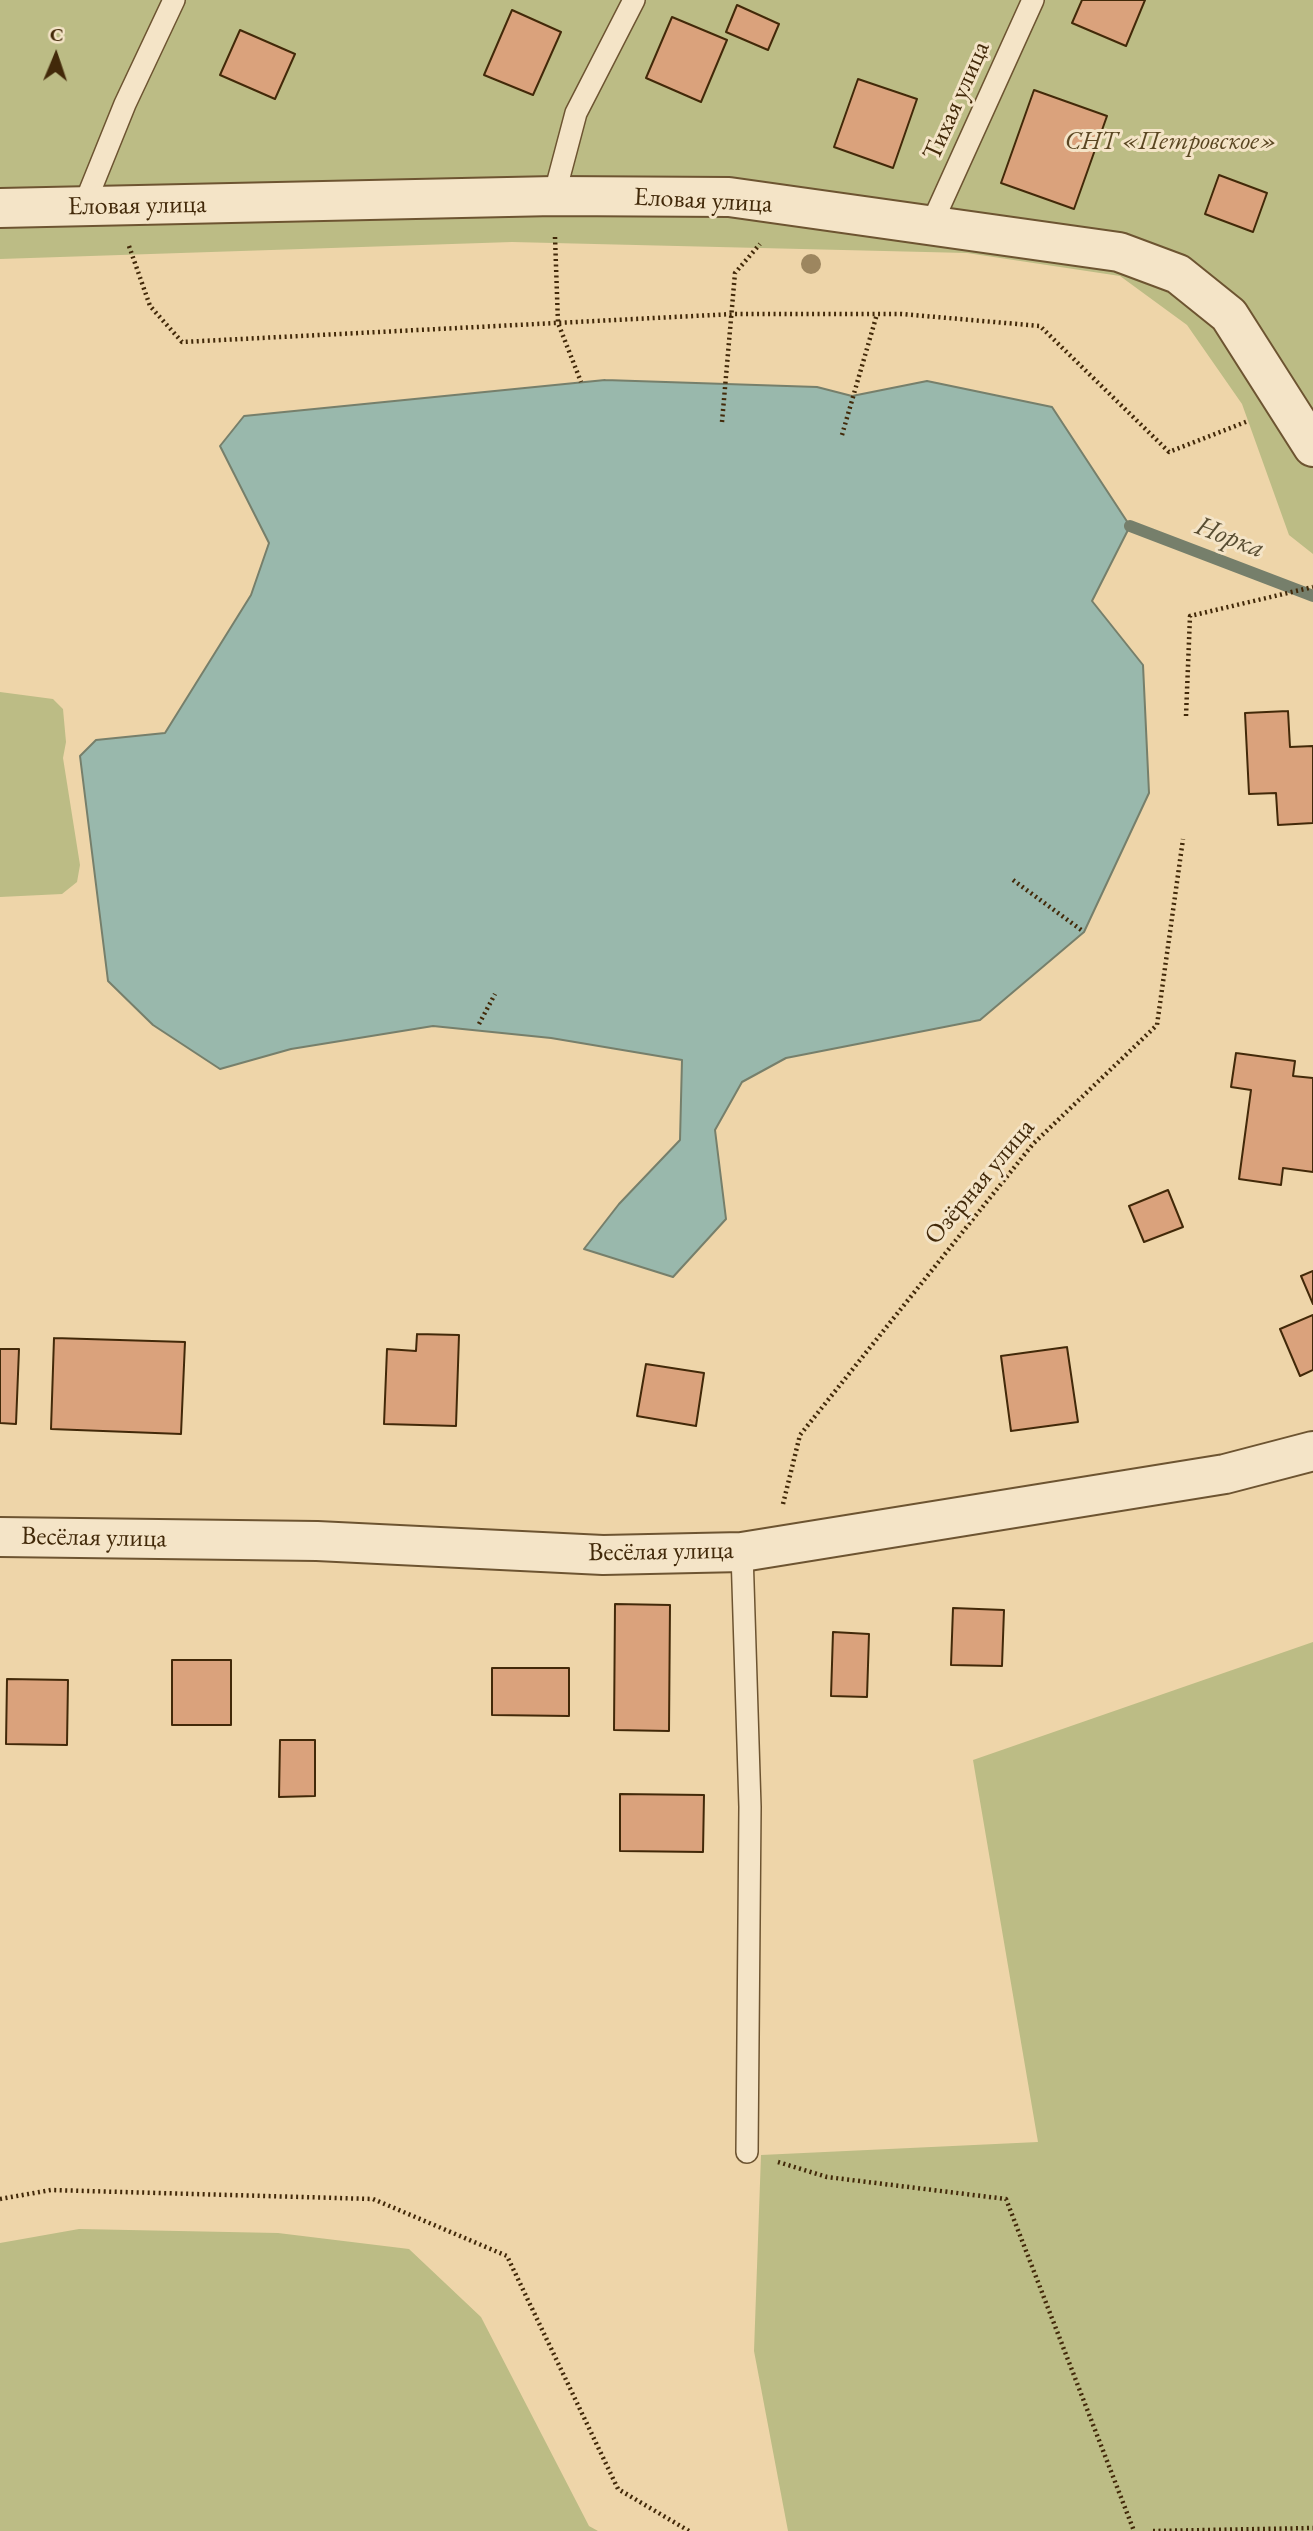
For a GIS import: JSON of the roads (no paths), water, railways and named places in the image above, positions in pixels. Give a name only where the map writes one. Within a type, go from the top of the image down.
[{"type":"street","name":"Еловая улица","points":[[0,208],[554,196],[729,197],[1119,252],[1178,274],[1229,315],[1302,418]]},
{"type":"street","name":"Весёлая улица","points":[[0,1537],[317,1541],[603,1555],[757,1548],[1225,1474],[1313,1451]]},
{"type":"lane","points":[[83,208],[125,104],[174,0]]},
{"type":"lane","points":[[554,196],[576,113],[634,0]]},
{"type":"lane","name":"Тихая улица","points":[[932,225],[1033,0]]},
{"type":"lane","points":[[747,2152],[750,1807],[757,1548]]},
{"type":"waterway","name":"Норка","points":[[1130,526],[1313,596]]},
{"type":"park label","name":"СНТ «Петровское»","points":[[1171,142]]}]
